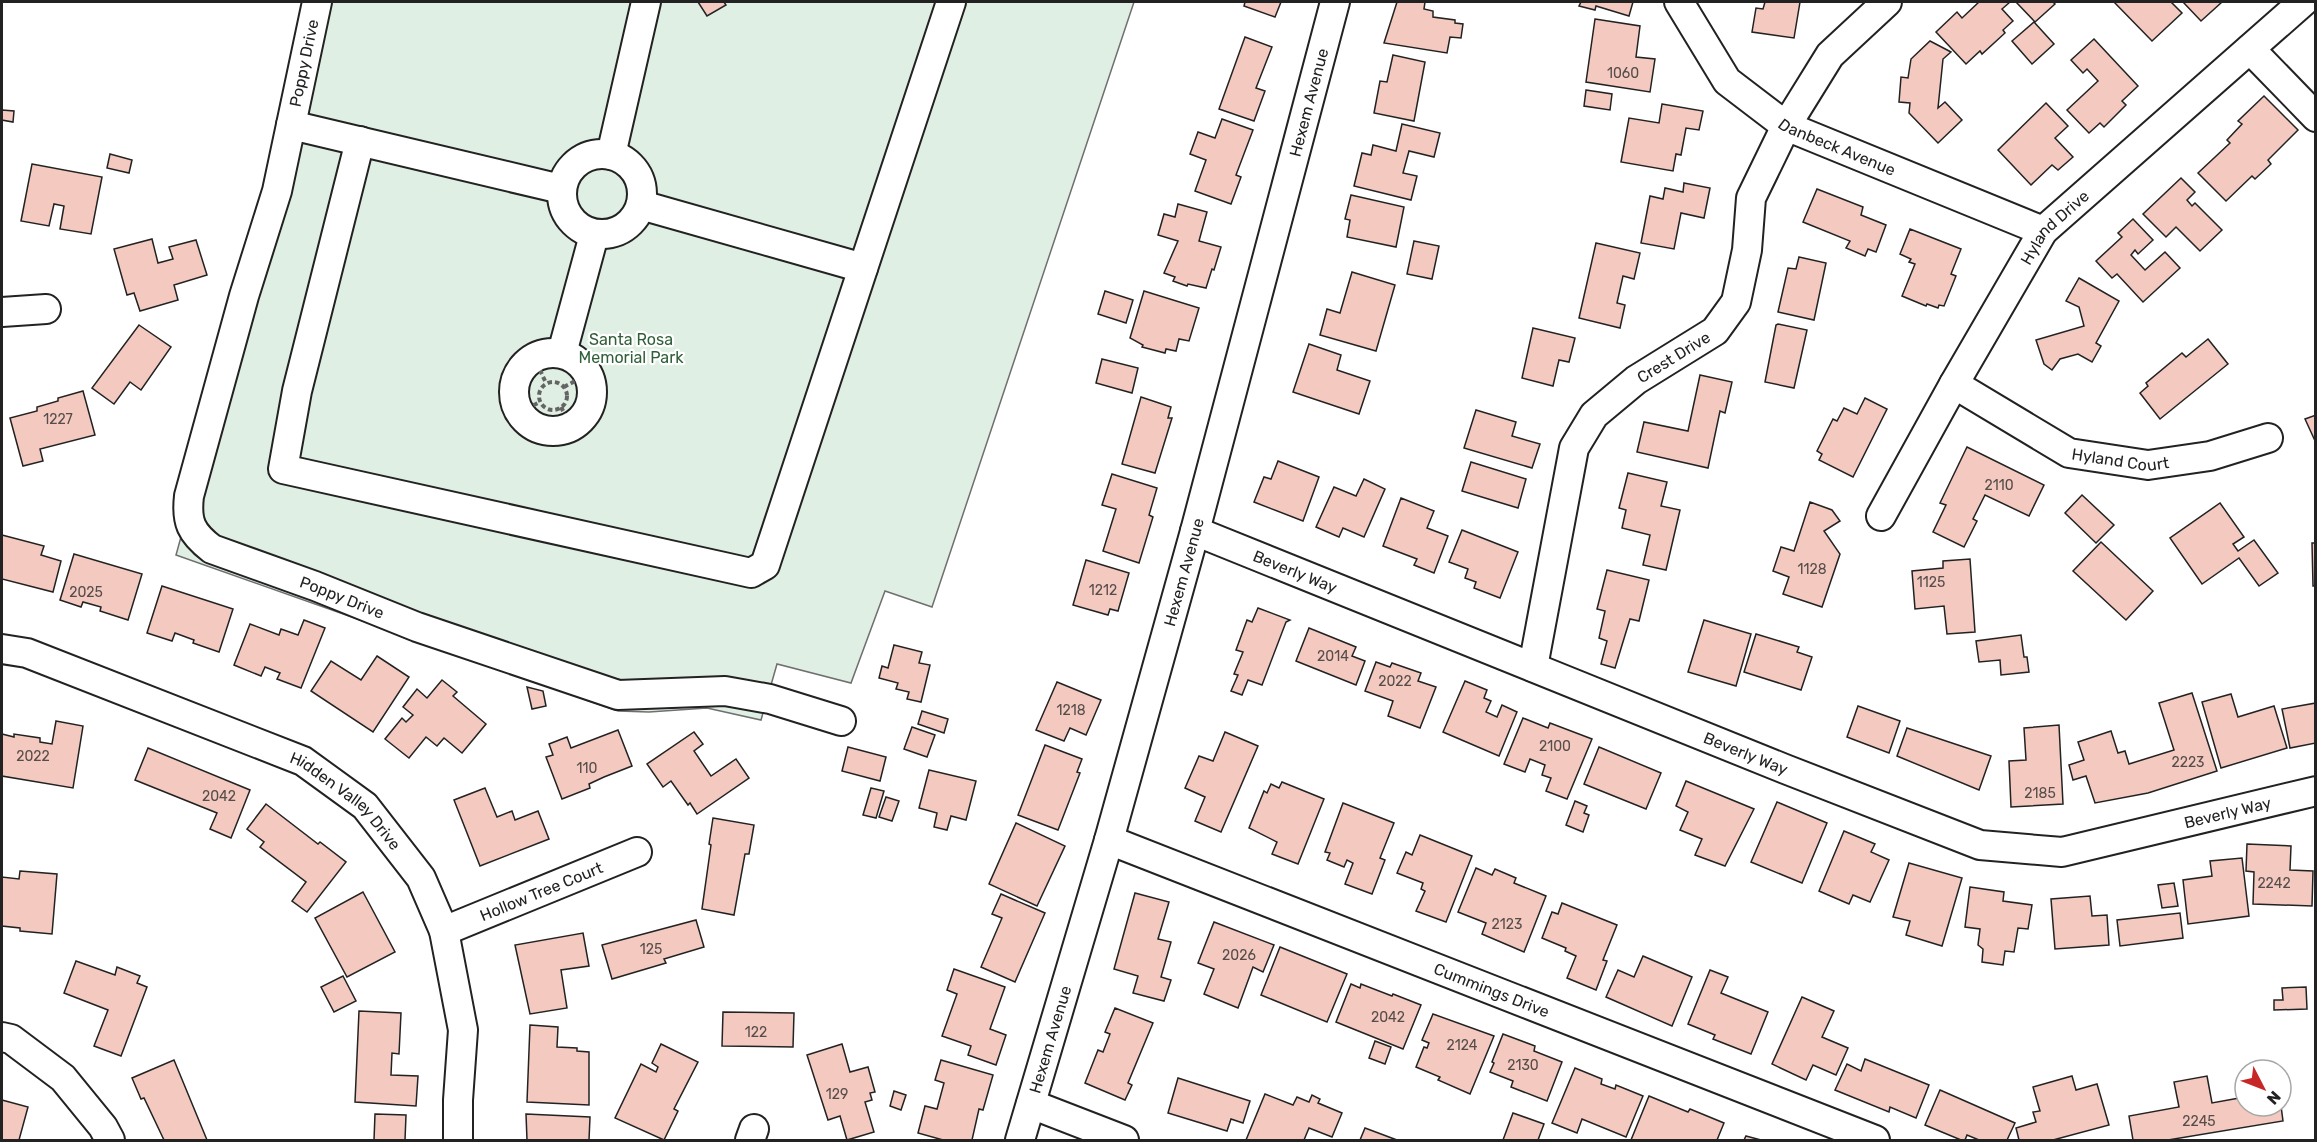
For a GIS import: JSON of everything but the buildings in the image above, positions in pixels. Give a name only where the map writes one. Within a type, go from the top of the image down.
[{"type":"street","name":"Poppy Drive","points":[[317,2],[277,191],[244,296],[189,496],[187,514],[199,540],[212,549],[315,586],[417,627],[618,695],[725,691],[770,699],[842,721]]},
{"type":"street","points":[[611,155],[646,2]]},
{"type":"street","points":[[360,141],[297,391],[283,469],[752,573],[765,565],[951,2]]},
{"type":"street","name":"Hexem Avenue","points":[[1020,1140],[1109,840],[1195,531],[1335,2]]},
{"type":"street","name":"Danbeck Avenue","points":[[1679,2],[1726,81],[1786,126],[2043,231]]},
{"type":"street","name":"Crest Drive","points":[[1533,667],[1574,448],[1594,415],[1636,380],[1715,331],[1736,302],[1747,250],[1751,198],[1786,126],[1830,55],[1887,2]]},
{"type":"street","name":"Hyland Drive","points":[[1881,516],[2043,231],[2303,2]]},
{"type":"street","points":[[2250,49],[2316,117]]},
{"type":"street","points":[[291,125],[561,189]]},
{"type":"street","points":[[595,154],[611,155],[627,162],[638,175],[642,192],[641,205],[631,223],[617,232],[594,235],[571,221],[562,206],[561,189],[567,173],[579,161],[595,154]]},
{"type":"street","points":[[641,205],[863,268]]},
{"type":"street","points":[[562,353],[594,235]]},
{"type":"street","points":[[2,312],[46,309]]},
{"type":"street","points":[[562,353],[575,358],[585,368],[576,381],[591,380],[593,394],[590,407],[583,419],[566,418],[558,432],[544,431],[532,426],[530,407],[515,404],[513,391],[517,377],[524,365],[542,355],[562,353]]},
{"type":"street","name":"Hyland Court","points":[[1954,384],[2069,453],[2148,465],[2210,456],[2268,438]]},
{"type":"street","name":"Beverly Way","points":[[1195,531],[1785,769],[1980,845],[2062,852],[2316,791]]},
{"type":"street","name":"Hidden Valley Drive","points":[[2,649],[27,652],[303,761],[365,806],[421,878],[444,931],[463,1030],[458,1100],[458,1140]]},
{"type":"street","name":"Cummings Drive","points":[[1109,840],[1875,1140]]},
{"type":"street","name":"Hollow Tree Court","points":[[444,931],[637,852]]},
{"type":"street","points":[[2,1037],[11,1040],[63,1078],[104,1126],[110,1140]]},
{"type":"street","points":[[1031,1104],[1124,1140]]},
{"type":"path","points":[[576,381],[567,398],[566,418],[543,406],[530,407],[546,383],[576,381]]},
{"type":"green space","name":"Santa Rosa Memorial Park","points":[[329,2],[1134,2],[932,607],[885,591],[851,683],[777,664],[761,720],[707,708],[649,712],[618,711],[176,555]]}]
